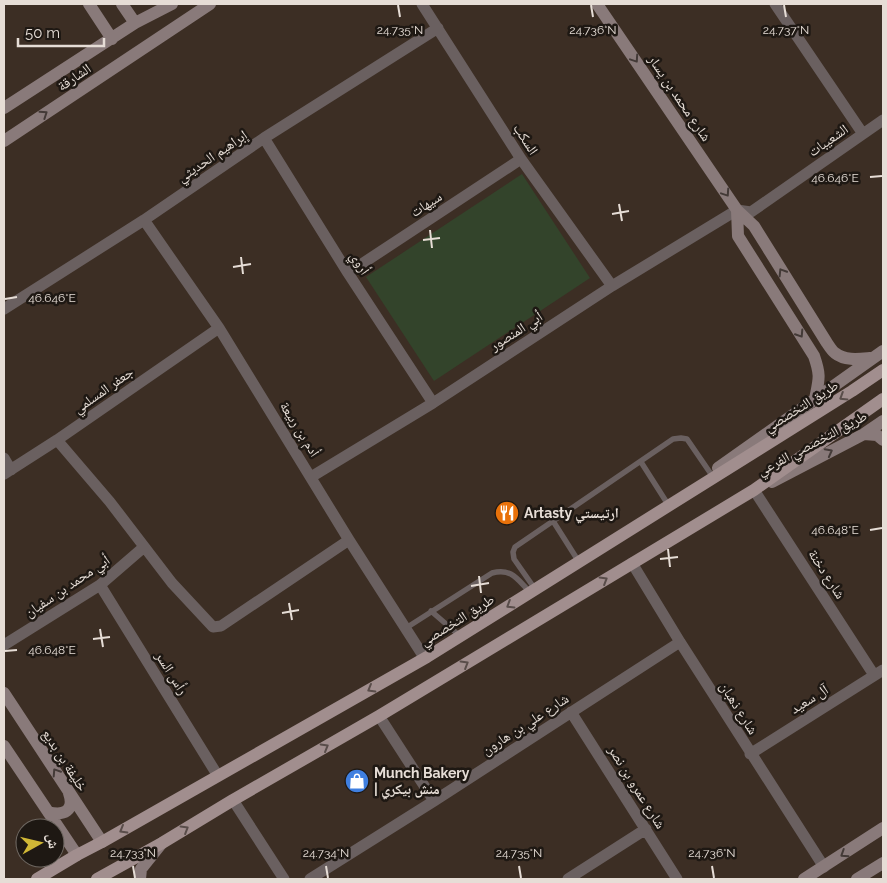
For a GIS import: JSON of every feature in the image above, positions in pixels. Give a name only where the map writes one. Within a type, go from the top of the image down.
[{"type":"main road","name":"طريق التخصصي","points":[[37,879],[427,657],[883,370]]},
{"type":"main road","points":[[97,879],[379,716],[754,490],[883,399]]},
{"type":"street","points":[[89,4],[112,39]]},
{"type":"street","points":[[122,4],[135,23]]},
{"type":"street","name":"الشارقة","points":[[4,108],[135,23],[172,4]]},
{"type":"street","name":"الشارقة","points":[[4,141],[210,4]]},
{"type":"street","name":"السكب","points":[[422,4],[521,159],[612,286]]},
{"type":"street","name":"شارع محمد بن يسار","points":[[598,4],[738,210],[754,226],[827,344],[835,353],[844,357],[856,359],[878,354]]},
{"type":"street","points":[[775,4],[863,134]]},
{"type":"street","name":"إبراهيم الحديثي","points":[[4,310],[144,220],[264,138],[438,28]]},
{"type":"street","name":"الشعيبات","points":[[738,210],[751,212],[883,120]]},
{"type":"street","name":"أروي","points":[[264,138],[348,273],[433,403]]},
{"type":"street","name":"سيهات","points":[[348,273],[521,159]]},
{"type":"street","points":[[738,210],[738,236],[814,356],[820,378],[815,399]]},
{"type":"street","name":"أبي المنصور","points":[[311,477],[433,403],[612,286],[738,210]]},
{"type":"street","name":"أدم بن ربيعة","points":[[144,220],[219,328],[349,540],[422,654],[427,657]]},
{"type":"street","name":"جعفر المسلمي","points":[[8,472],[219,328]]},
{"type":"street","name":"طريق التخصصي الفرعي","points":[[670,505],[710,474],[878,354]]},
{"type":"street","name":"طريق التخصصي الفرعي","points":[[754,490],[864,434],[883,421]]},
{"type":"street","points":[[864,434],[877,435],[883,440]]},
{"type":"street","points":[[57,440],[110,502],[172,583],[212,627],[221,626],[349,540]]},
{"type":"street","points":[[4,458],[8,472]]},
{"type":"street","name":"شارع دخنة","points":[[754,490],[879,672]]},
{"type":"street","name":"أبي محمد بن سفيان","points":[[4,645],[100,585],[144,547]]},
{"type":"street","name":"شارع ذهبان","points":[[632,563],[750,754],[824,866]]},
{"type":"street","name":"رأس السر","points":[[100,585],[218,776]]},
{"type":"street","name":"شارع علي بن هارون","points":[[310,879],[434,802],[680,642]]},
{"type":"street","name":"آل سعيد","points":[[750,754],[879,672]]},
{"type":"street","name":"خليفة بن بديع","points":[[4,693],[102,842]]},
{"type":"street","name":"شارع عمرو بن نصر","points":[[571,712],[677,879]]},
{"type":"street","points":[[379,716],[434,802]]},
{"type":"street","points":[[4,746],[77,855]]},
{"type":"street","points":[[48,812],[64,813],[70,808],[72,800],[69,793]]},
{"type":"street","points":[[233,800],[284,879]]},
{"type":"street","points":[[804,879],[883,828]]},
{"type":"street","points":[[568,879],[646,829]]},
{"type":"street","points":[[140,879],[141,869],[162,843]]},
{"type":"street","points":[[857,879],[883,863]]},
{"type":"lane","points":[[533,591],[514,559],[513,552],[516,547],[674,439],[687,439],[710,474]]},
{"type":"lane","points":[[641,462],[670,505]]},
{"type":"lane","points":[[553,521],[579,562]]},
{"type":"lane","points":[[406,628],[492,573],[502,571],[511,574],[533,591]]},
{"type":"lane","points":[[431,611],[460,636]]},
{"type":"green space","points":[[522,174],[590,278],[434,381],[366,277]]},
{"type":"place","name":"Artasty ارتيستي","points":[[507,513]]},
{"type":"place","name":"Munch Bakery | منش بيكري","points":[[357,781]]}]
